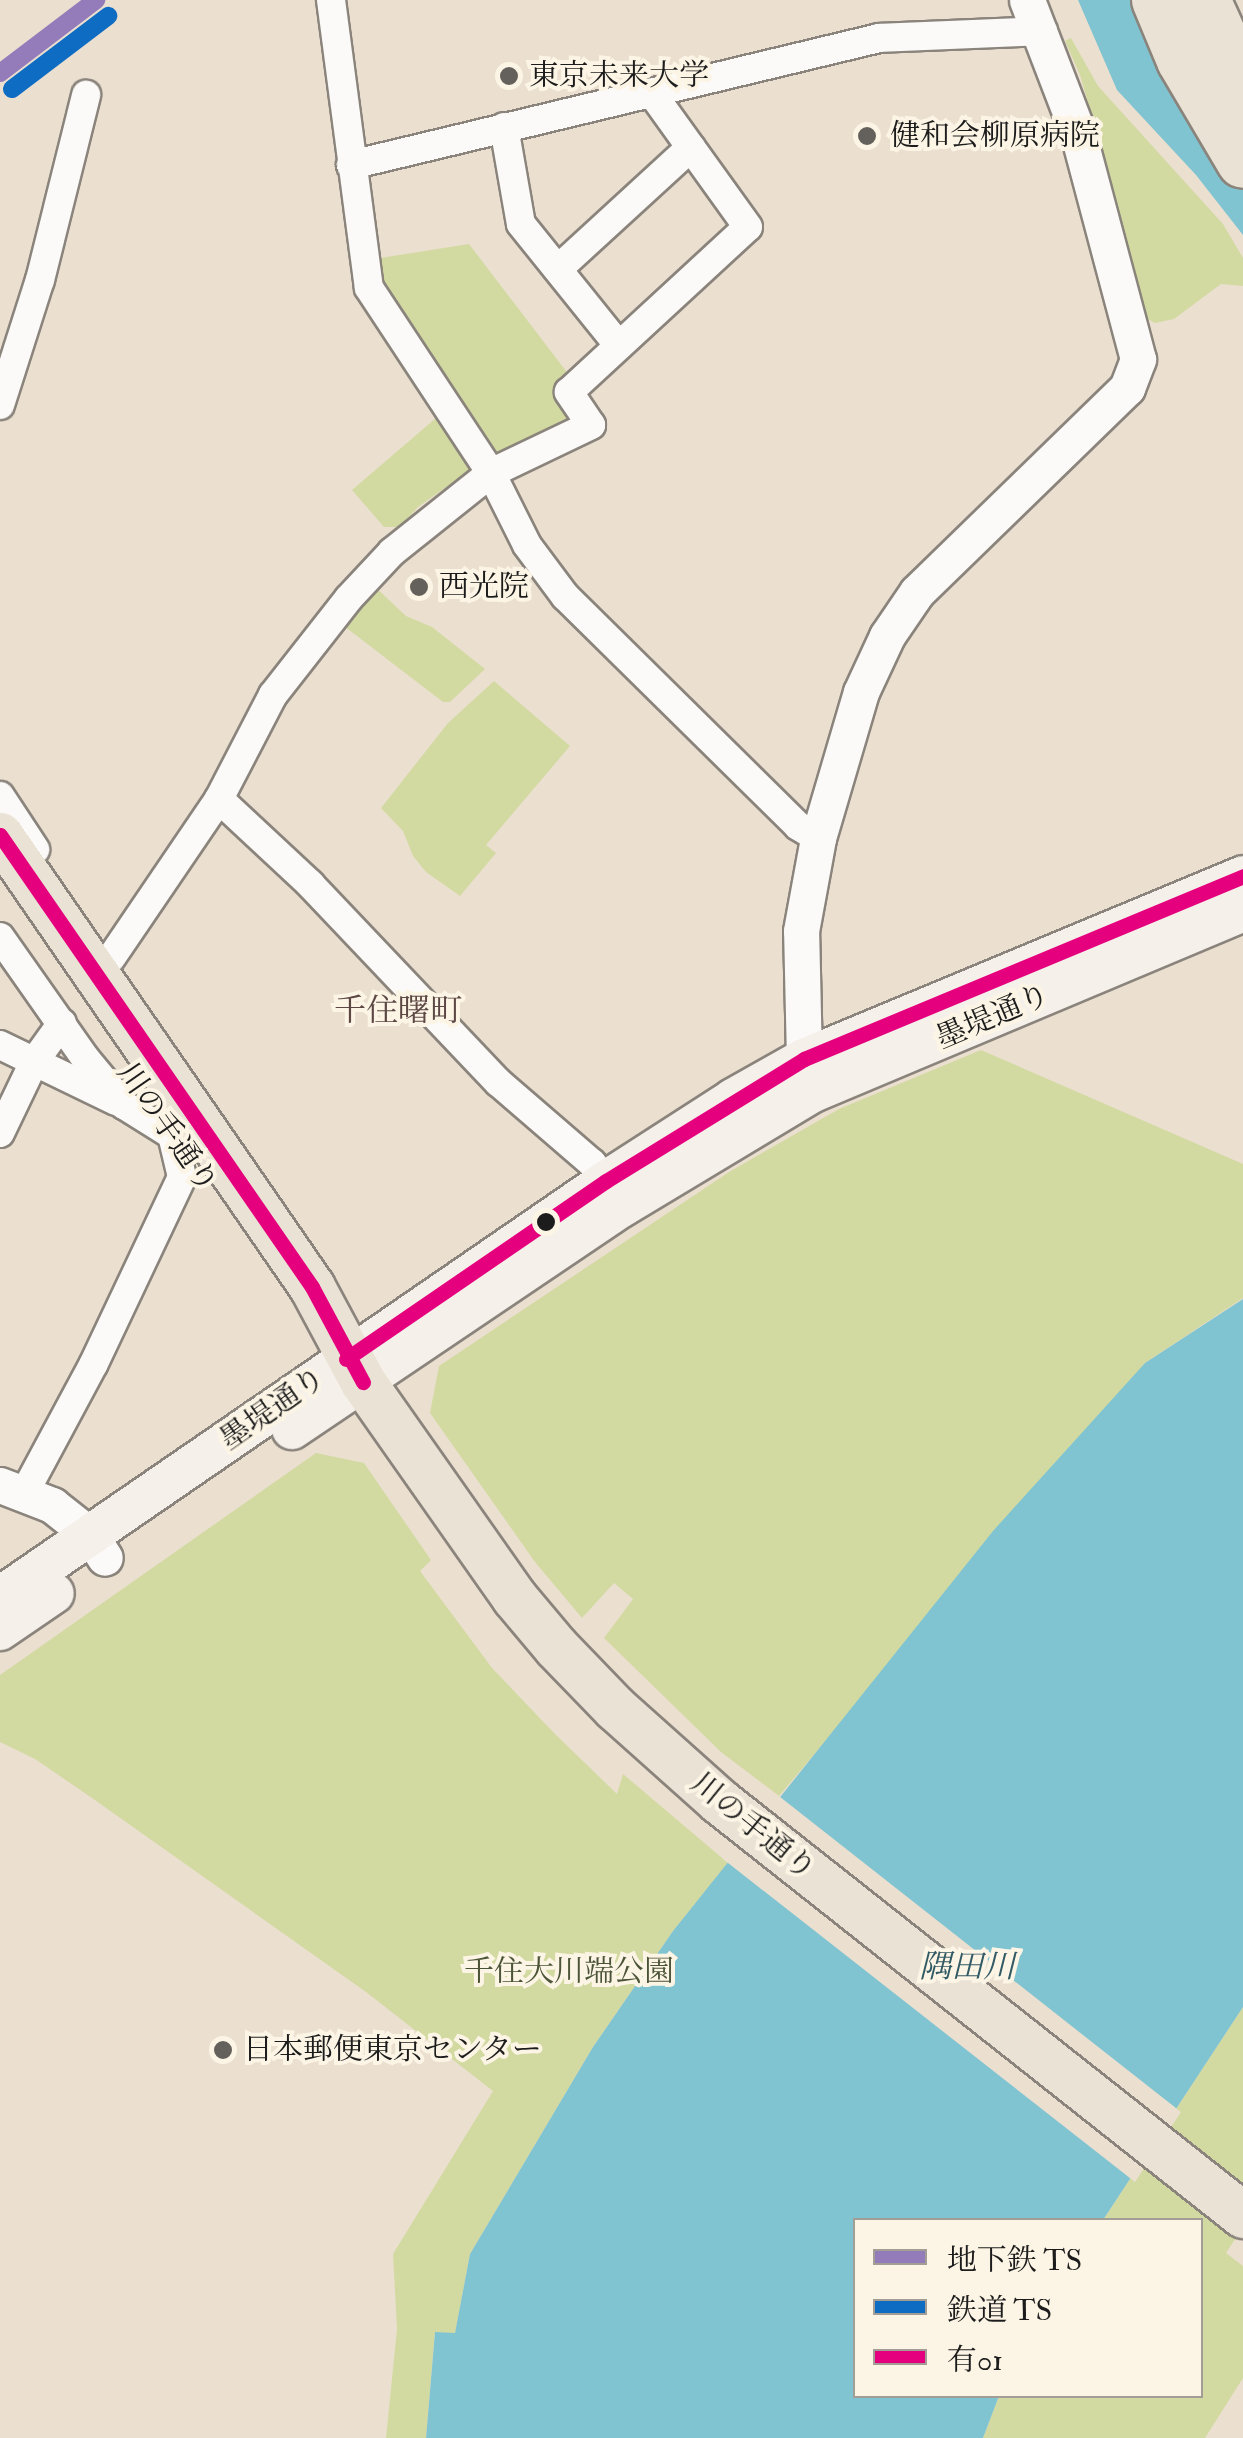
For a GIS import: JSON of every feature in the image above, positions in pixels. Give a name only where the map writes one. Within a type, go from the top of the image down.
[{"type":"highway","points":[[1158,0],[1183,60],[1243,162]]},
{"type":"highway","points":[[1204,0],[1243,86]]},
{"type":"main road","name":"川の手通り","points":[[0,836],[93,1021]]},
{"type":"main road","name":"墨堤通り","points":[[0,1630],[97,1547],[354,1370],[606,1181],[808,1075],[1243,876]]},
{"type":"main road","name":"川の手通り","points":[[0,887],[93,1021],[184,1126],[312,1288],[354,1370],[524,1610],[615,1708],[719,1801],[1235,2208]]},
{"type":"main road","name":"墨堤通り","points":[[354,1370],[622,1206],[808,1075],[1243,911]]},
{"type":"main road","name":"墨堤通り","points":[[0,1597],[97,1547]]},
{"type":"street","points":[[331,0],[368,288],[491,474],[526,545],[566,596],[798,826],[818,838]]},
{"type":"street","points":[[351,165],[879,38],[1035,16],[1078,133],[1135,340],[1134,375],[1127,388],[956,551],[897,621],[861,692],[818,838],[801,931],[808,1075]]},
{"type":"street","points":[[111,958],[219,799],[273,695],[349,598],[392,552],[491,474],[591,426],[569,392],[748,227],[651,92]]},
{"type":"street","points":[[0,404],[40,280],[86,95]]},
{"type":"street","points":[[504,128],[521,224],[618,346]]},
{"type":"street","points":[[558,269],[691,147]]},
{"type":"street","points":[[0,796],[198,1091],[184,1126],[182,1178],[93,1365],[12,1488],[52,1506],[97,1547]]},
{"type":"street","points":[[219,799],[310,884],[498,1082],[592,1163],[606,1181]]},
{"type":"street","points":[[0,936],[93,1021],[124,1105]]},
{"type":"street","points":[[0,1132],[34,1062],[93,1021]]},
{"type":"street","points":[[0,1044],[124,1105],[184,1126]]},
{"type":"green space","points":[[1071,38],[1098,86],[1223,224],[1243,258],[1243,286],[1221,284],[1174,319],[1155,323],[1142,316],[1123,253],[1107,168],[1080,75],[1065,41]]},
{"type":"green space","points":[[469,244],[569,375],[576,410],[572,422],[498,454],[372,271],[374,259]]},
{"type":"green space","points":[[443,412],[473,468],[418,507],[400,527],[384,527],[352,490]]},
{"type":"green space","points":[[373,585],[406,616],[432,627],[485,669],[450,702],[443,702],[340,623]]},
{"type":"green space","points":[[494,681],[570,746],[486,845],[496,853],[460,896],[426,872],[413,856],[403,831],[381,808],[448,723]]},
{"type":"green space","points":[[981,1050],[1243,1164],[1243,1298],[1145,1363],[779,1796],[721,1752],[604,1638],[633,1599],[614,1583],[582,1618],[535,1562],[430,1413],[439,1366],[729,1172],[839,1109]]},
{"type":"green space","name":"千住大川端公園","points":[[316,1453],[364,1463],[431,1560],[420,1571],[492,1668],[555,1734],[617,1794],[623,1774],[728,1863],[673,1931],[593,2047],[470,2254],[455,2334],[435,2332],[426,2438],[386,2438],[397,2329],[393,2254],[493,2091],[366,1992],[92,1798],[35,1759],[0,1742],[0,1675]]},
{"type":"green space","points":[[1243,2007],[1243,2227],[1226,2253],[1243,2266],[1243,2378],[1205,2438],[983,2438],[998,2398],[1203,2398],[1203,2218],[1104,2218]]},
{"type":"water","points":[[1078,0],[1216,0],[1243,31],[1243,235],[1196,175],[1117,90]]},
{"type":"water","name":"隅田川","points":[[1243,1299],[1243,2007],[1104,2218],[853,2218],[853,2398],[998,2398],[983,2438],[426,2438],[435,2332],[455,2333],[470,2254],[593,2047],[673,1931],[993,1531],[1145,1363]]},
{"type":"pier","points":[[775,1793],[1181,2112],[1135,2182],[723,1859]]},
{"type":"metro line","name":"TS","points":[[0,73],[96,0]]},
{"type":"rail line","name":"TS","points":[[12,89],[108,16]]},
{"type":"transit line","name":"有01","points":[[0,835],[312,1287],[363,1382]]},
{"type":"transit line","name":"有01","points":[[346,1359],[606,1181],[804,1059],[1243,876]]},
{"type":"place","name":"東京未来大学","points":[[509,76]]},
{"type":"place","name":"健和会柳原病院","points":[[867,136]]},
{"type":"place","name":"西光院","points":[[419,587]]},
{"type":"place","name":"日本郵便東京センター","points":[[223,2050]]},
{"type":"district","name":"千住曙町","points":[[398,1011]]}]
